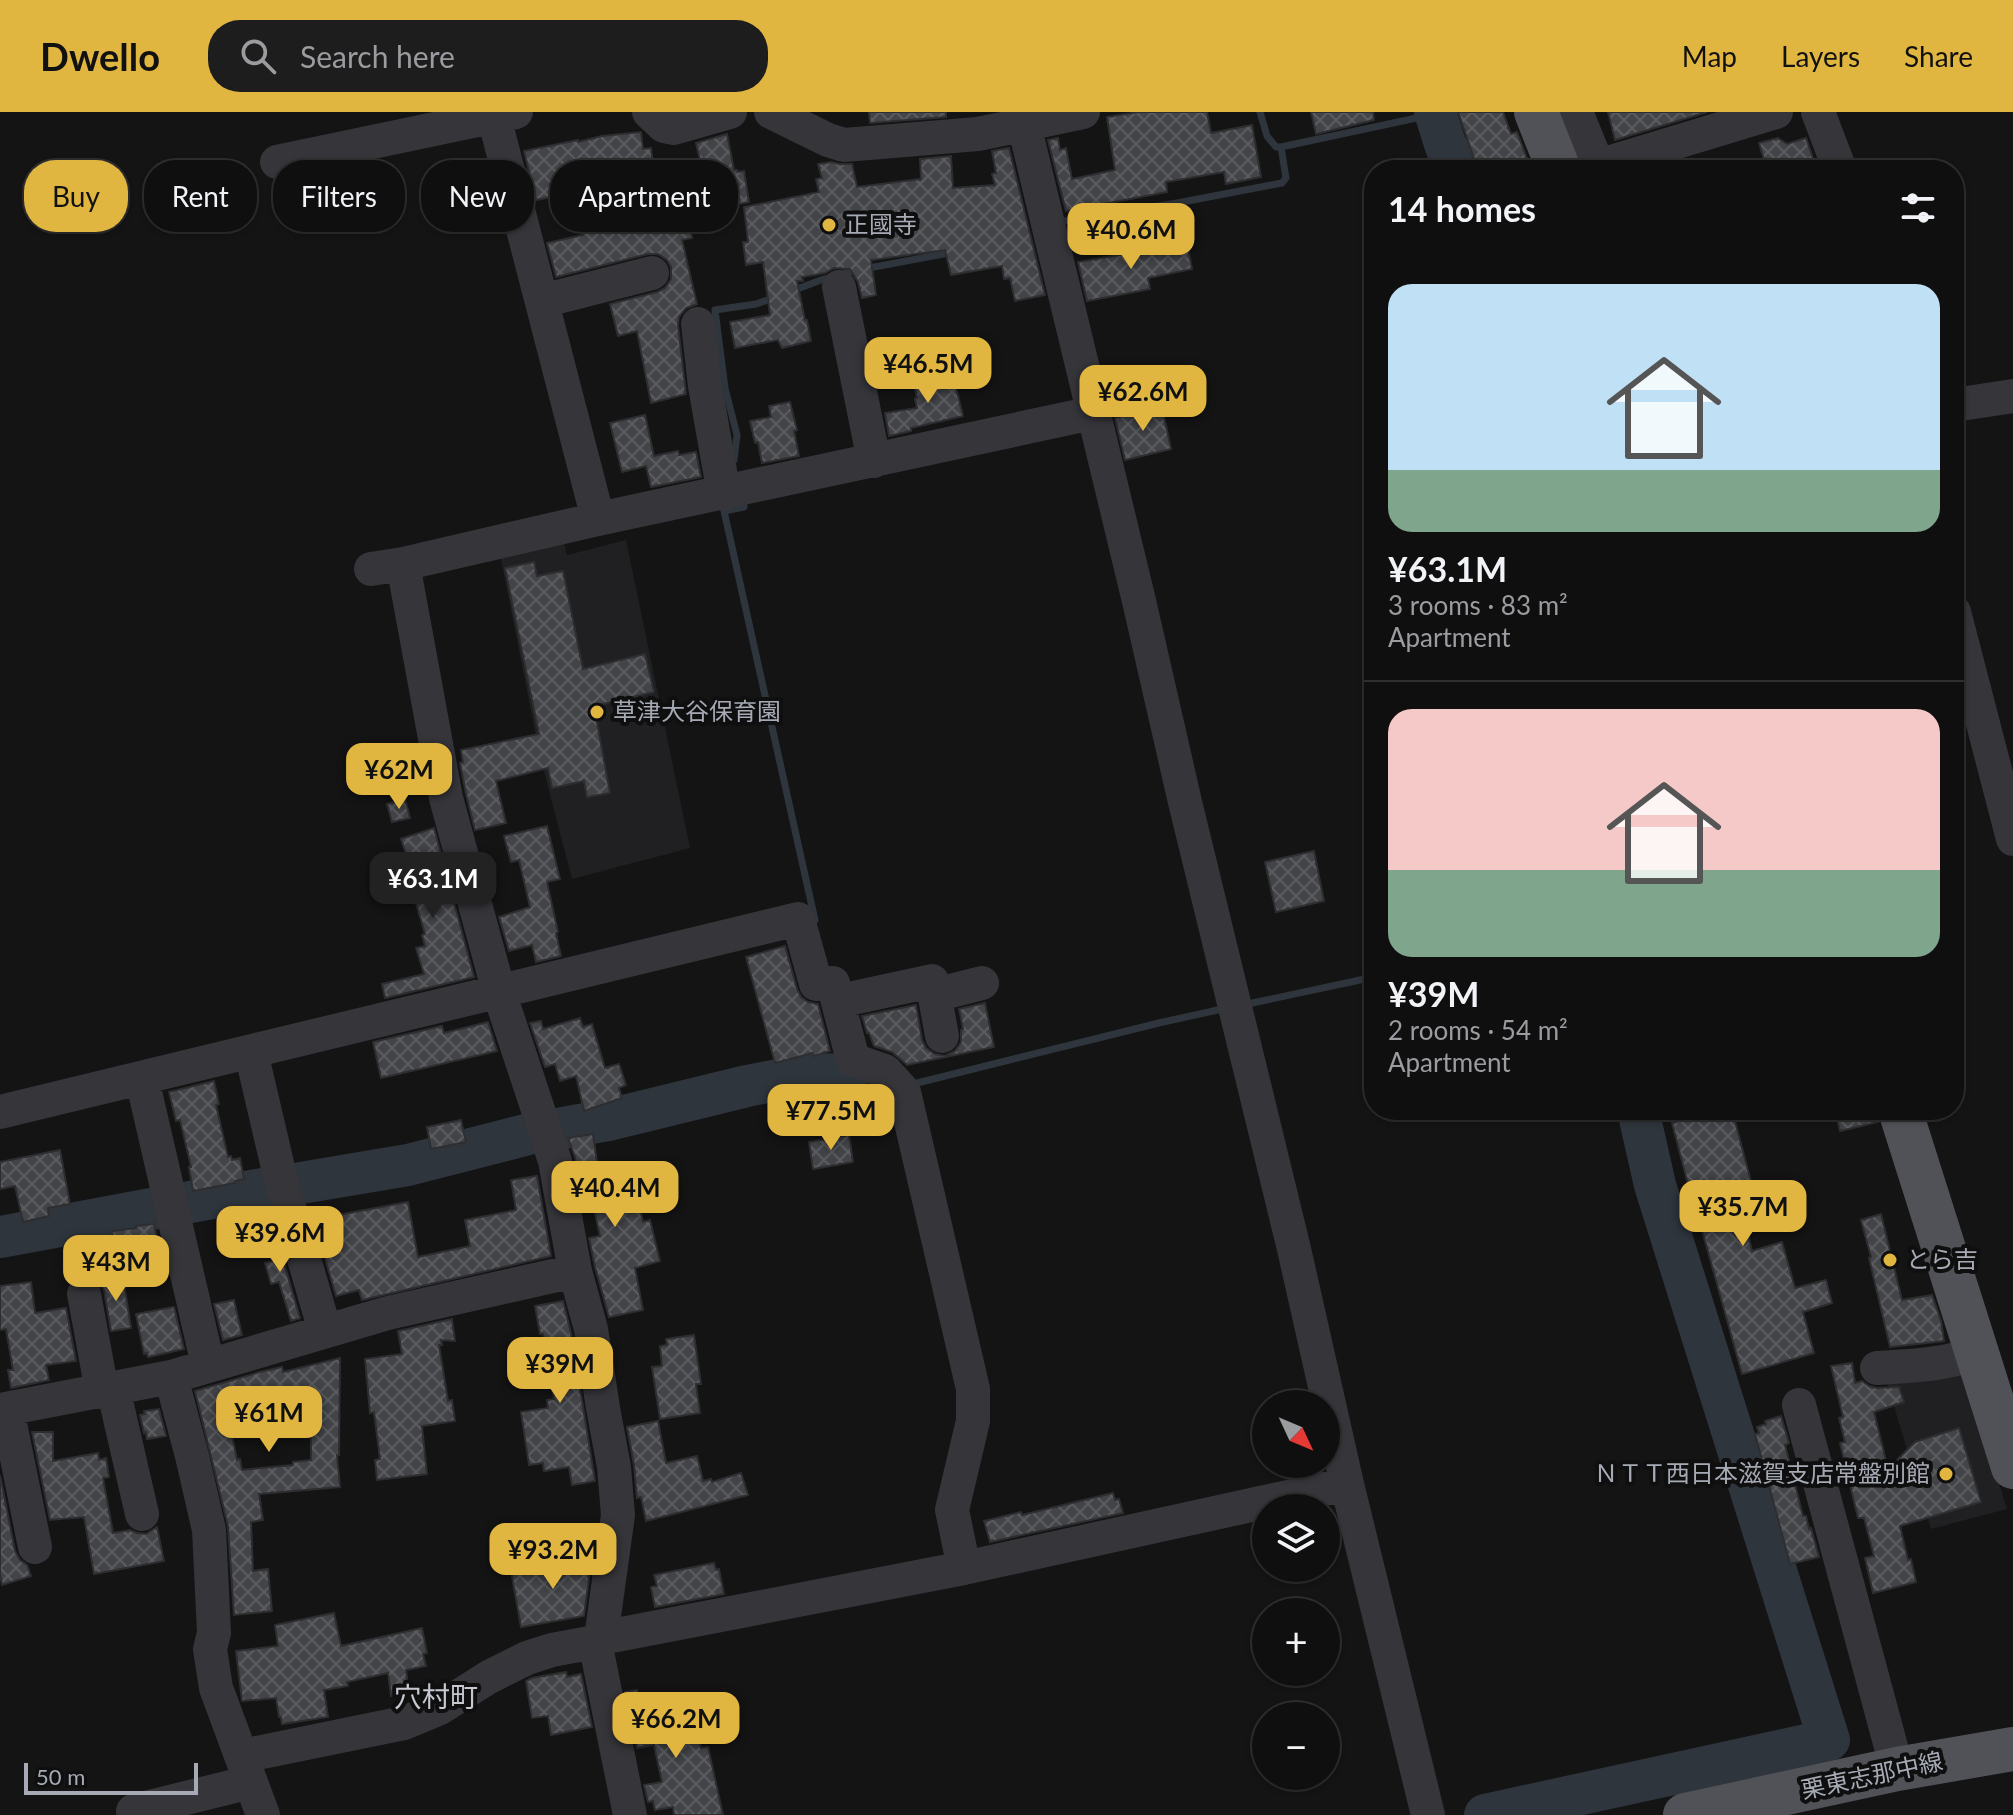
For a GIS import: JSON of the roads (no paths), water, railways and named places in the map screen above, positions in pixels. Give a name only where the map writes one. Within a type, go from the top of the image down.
[{"type":"main road","points":[[1536,112],[1555,160]]},
{"type":"main road","points":[[1903,1120],[2013,1467]]},
{"type":"main road","name":"栗東志那中線","points":[[1685,1815],[1796,1804],[1897,1769],[2013,1749]]},
{"type":"street","points":[[649,112],[664,126],[674,128],[730,112]]},
{"type":"street","points":[[771,112],[844,145],[978,134],[1022,118],[1083,112]]},
{"type":"street","points":[[1576,112],[1596,160]]},
{"type":"street","points":[[1618,160],[1776,112]]},
{"type":"street","points":[[1818,112],[1836,160]]},
{"type":"street","points":[[286,160],[496,114],[598,519]]},
{"type":"street","points":[[1022,118],[1428,1815]]},
{"type":"street","points":[[542,301],[652,273]]},
{"type":"street","points":[[839,287],[874,461]]},
{"type":"street","points":[[698,324],[705,386],[724,494]]},
{"type":"street","points":[[1964,403],[2013,396]]},
{"type":"street","points":[[630,1815],[598,1640],[618,1515],[614,1467],[591,1329],[575,1271],[555,1161],[499,992],[387,566],[1093,413]]},
{"type":"street","points":[[1964,650],[2013,839]]},
{"type":"street","points":[[0,1112],[798,919],[816,984],[833,983],[853,1060],[885,1071],[904,1092],[973,1389],[973,1421],[952,1510],[964,1568]]},
{"type":"street","points":[[839,1001],[932,981],[942,1036]]},
{"type":"street","points":[[935,995],[982,983]]},
{"type":"street","points":[[251,1052],[280,1176],[325,1331]]},
{"type":"street","points":[[142,1079],[208,1365]]},
{"type":"street","points":[[35,1547],[4,1410],[171,1377],[388,1313],[575,1271]]},
{"type":"street","points":[[84,1294],[142,1514]]},
{"type":"street","points":[[1877,1368],[1934,1365],[1977,1353]]},
{"type":"street","points":[[171,1377],[209,1530],[214,1633],[210,1649],[216,1688],[263,1815]]},
{"type":"street","points":[[1799,1405],[1897,1769]]},
{"type":"street","points":[[133,1811],[246,1769],[404,1723],[440,1708],[489,1677],[527,1658],[552,1650],[964,1568],[1347,1484]]},
{"type":"waterway","points":[[1260,112],[1267,136],[1276,147],[1281,147]]},
{"type":"waterway","points":[[1435,112],[1446,147],[1456,160]]},
{"type":"waterway","points":[[1058,222],[1282,183],[1286,178],[1281,147],[1435,114]]},
{"type":"waterway","points":[[792,291],[853,271],[954,252]]},
{"type":"waterway","points":[[734,460],[737,435],[725,388],[715,310],[756,304],[776,297]]},
{"type":"waterway","points":[[743,499],[744,507],[724,511],[815,920]]},
{"type":"waterway","points":[[1243,1005],[1364,979]]},
{"type":"waterway","points":[[909,1085],[1227,1008]]},
{"type":"waterway","points":[[563,1128],[804,1075],[849,1074]]},
{"type":"waterway","points":[[1485,1815],[1829,1740],[1655,1185],[1640,1120]]},
{"type":"waterway","points":[[301,1183],[408,1165],[529,1134]]},
{"type":"waterway","points":[[190,1202],[279,1186]]},
{"type":"waterway","points":[[0,1237],[157,1208]]},
{"type":"place","name":"正國寺","points":[[829,225]]},
{"type":"place","name":"草津大谷保育園","points":[[597,712]]},
{"type":"place","name":"とら吉","points":[[1890,1260]]},
{"type":"place","name":"ＮＴＴ西日本滋賀支店常盤別館","points":[[1946,1474]]},
{"type":"district","name":"穴村町","points":[[436,1697]]}]
